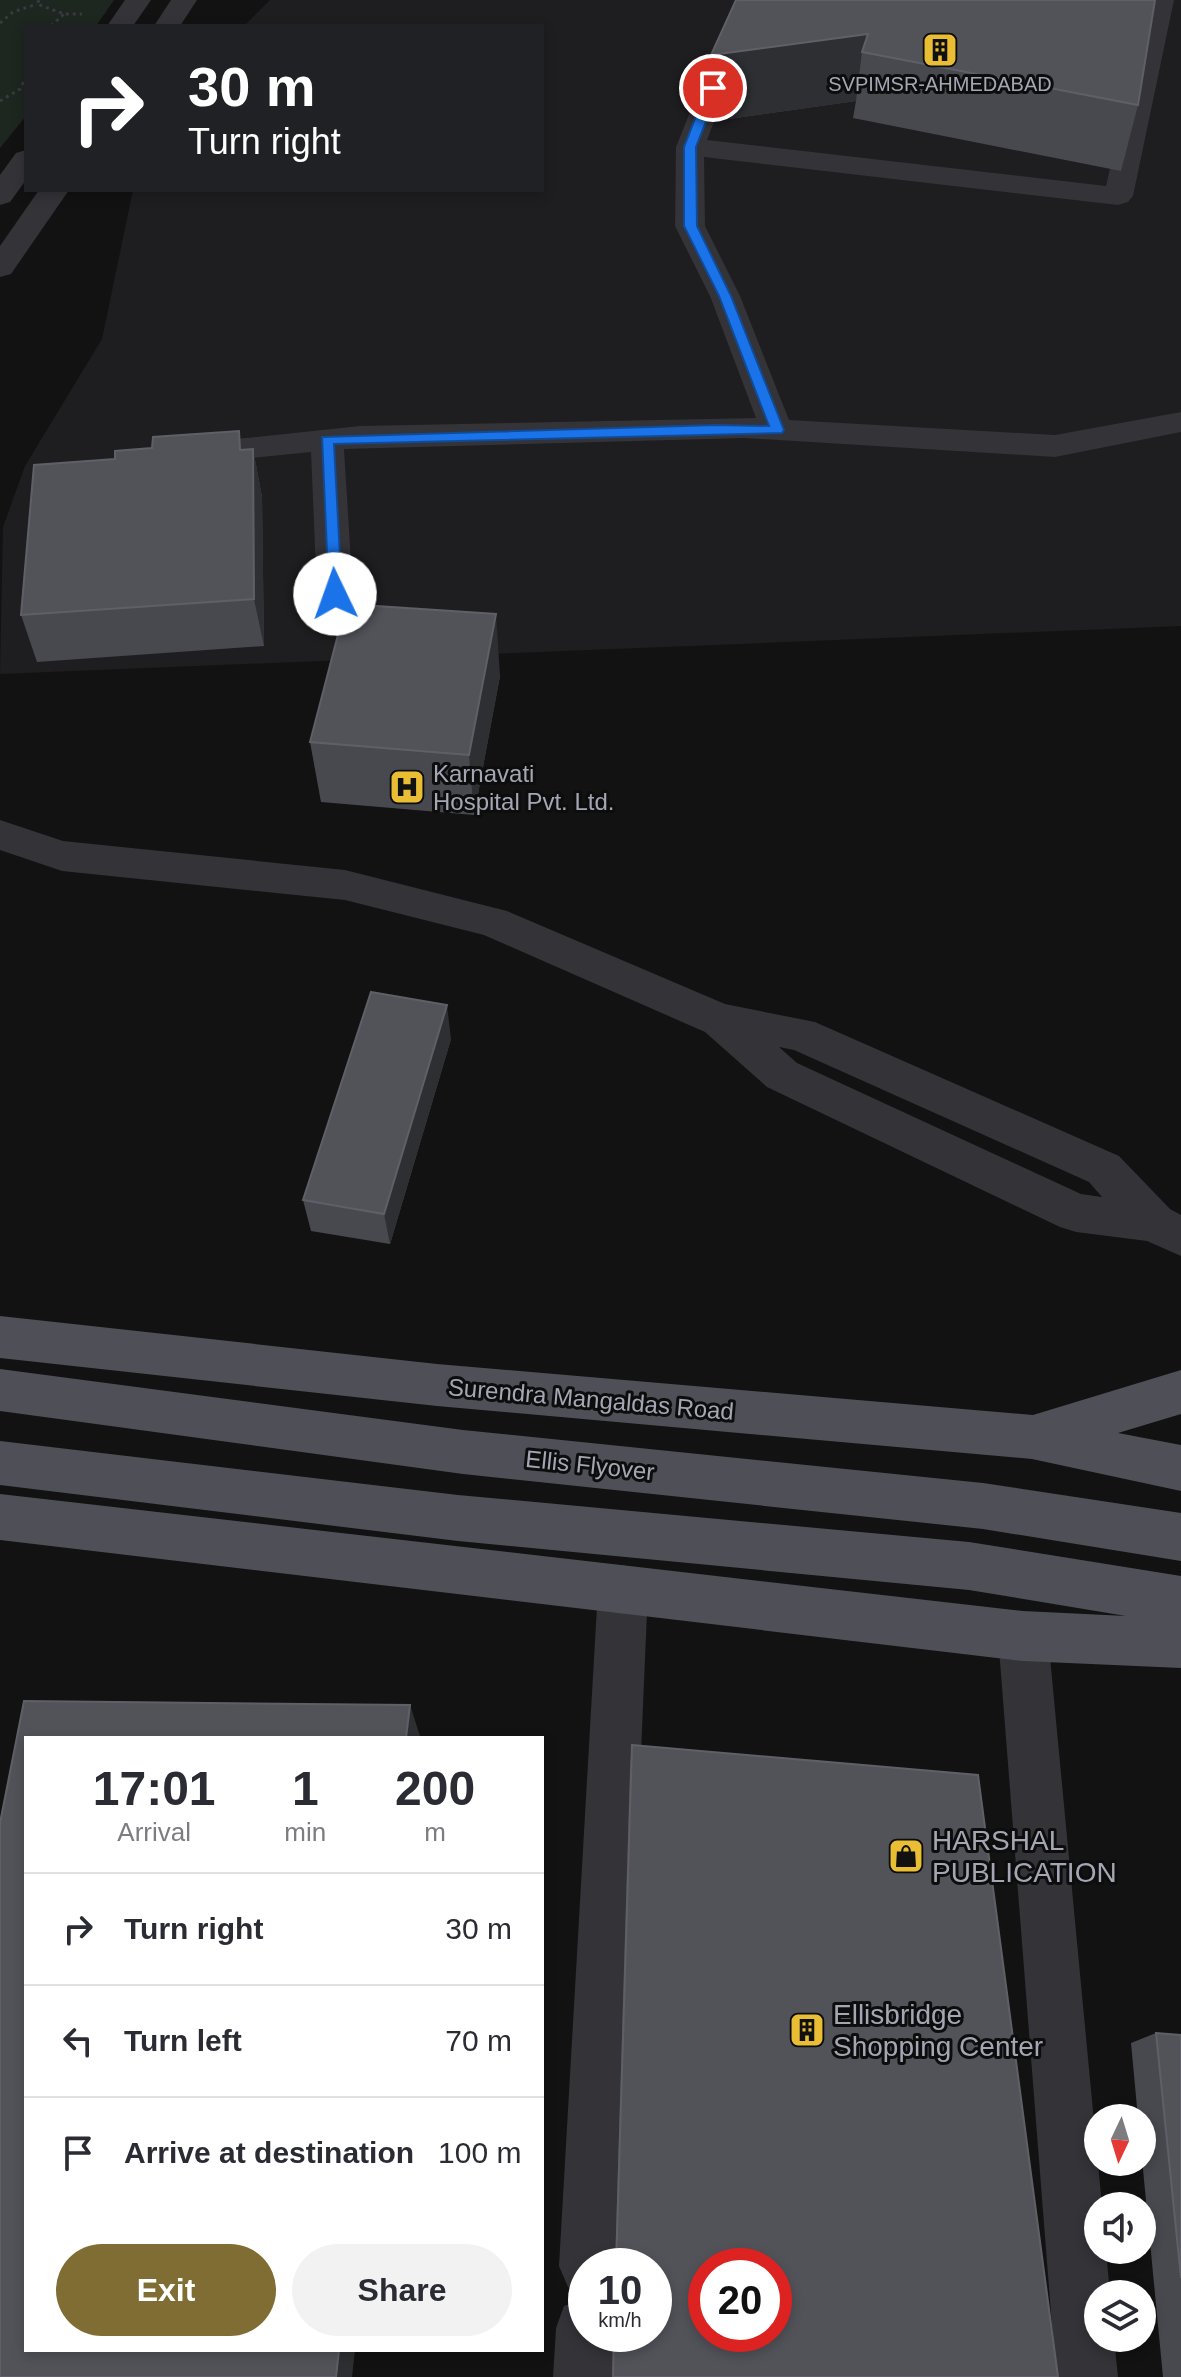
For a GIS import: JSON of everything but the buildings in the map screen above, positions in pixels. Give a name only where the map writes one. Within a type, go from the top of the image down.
[{"type":"main road","name":"Surendra Mangaldas Road","points":[[0,1337],[437,1385],[1032,1437],[1181,1468]]},
{"type":"main road","name":"Ellis Flyover","points":[[0,1390],[463,1452],[983,1506],[1181,1537]]},
{"type":"main road","points":[[1032,1437],[1181,1392]]},
{"type":"main road","points":[[0,1463],[458,1518],[969,1566],[1181,1600]]},
{"type":"main road","points":[[0,1517],[1023,1636],[1181,1643]]},
{"type":"street","points":[[121,24],[138,0]]},
{"type":"street","points":[[168,24],[184,0]]},
{"type":"street","points":[[748,0],[690,147],[690,226],[725,296],[777,430]]},
{"type":"street","points":[[690,147],[1118,196],[1161,0]]},
{"type":"street","points":[[0,196],[24,162]]},
{"type":"street","points":[[0,268],[53,192]]},
{"type":"street","points":[[152,457],[327,440],[699,429],[777,430],[1055,446],[1181,422]]},
{"type":"street","points":[[327,440],[335,594]]},
{"type":"street","points":[[0,835],[62,856],[359,888],[493,922],[720,1020],[782,1075],[1076,1213],[1168,1230]]},
{"type":"street","points":[[0,865],[62,856]]},
{"type":"street","points":[[590,2248],[623,1589]]},
{"type":"street","points":[[1023,1636],[1087,2377]]},
{"type":"street","points":[[584,2377],[585,2352]]},
{"type":"path","points":[[0,23],[13,12],[38,2],[64,14],[91,14]]},
{"type":"path","points":[[53,24],[64,14]]},
{"type":"path","points":[[0,101],[20,89],[24,81]]},
{"type":"shaded area","points":[[0,0],[114,0],[97,24],[24,24],[24,118],[0,148]]},
{"type":"shaded area","points":[[270,0],[1181,0],[1181,626],[0,674],[3,527],[25,466],[102,339],[133,192],[544,192],[544,24],[246,24]]},
{"type":"place","name":"SVPIMSR-AHMEDABAD","points":[[940,50]]},
{"type":"place","name":"Karnavati Hospital Pvt. Ltd.","points":[[407,787]]},
{"type":"place","name":"HARSHAL PUBLICATION","points":[[906,1856]]},
{"type":"place","name":"Ellisbridge Shopping Center","points":[[807,2030]]},
{"type":"route","points":[[335,594],[327,440],[745,428],[777,430],[725,296],[690,226],[690,147],[713,88]]}]
